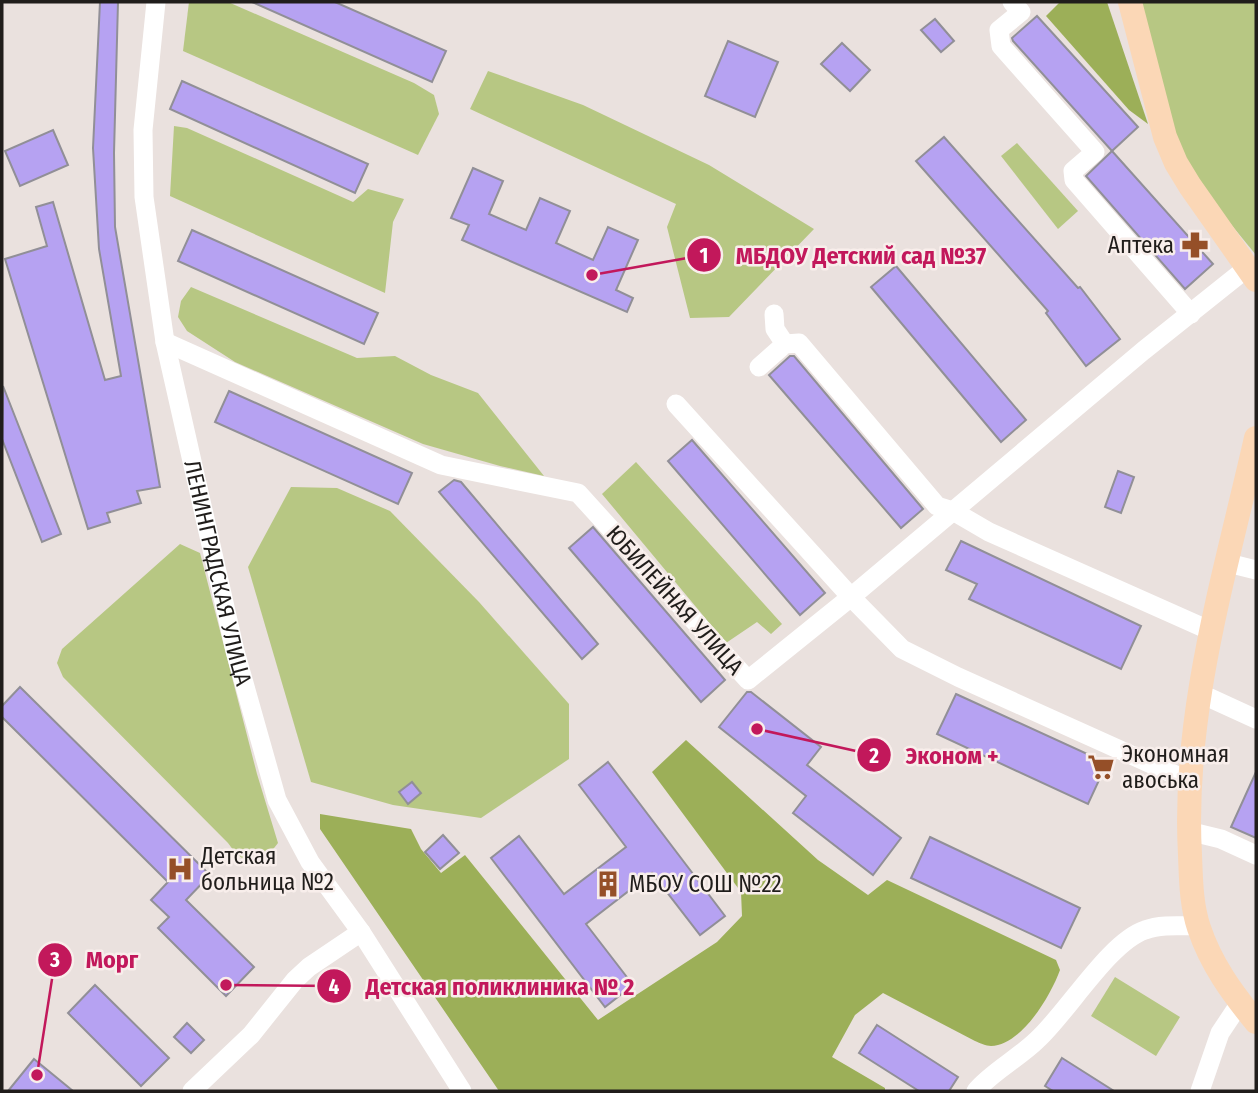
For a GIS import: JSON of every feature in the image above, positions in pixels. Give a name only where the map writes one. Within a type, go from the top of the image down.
[{"type":"main road","points":[[1130,2],[1165,137],[1176,163],[1251,274]]},
{"type":"main road","points":[[1256,438],[1198,697],[1189,781],[1188,831],[1192,900],[1198,926],[1210,956],[1227,986],[1256,1022]]},
{"type":"street","name":"ЛЕНИНГРАДСКАЯ УЛИЦА","points":[[156,2],[143,130],[144,197],[165,342],[235,651],[277,800],[310,862],[361,932],[462,1091]]},
{"type":"street","points":[[1012,2],[1021,12],[999,30],[1001,46],[1095,152],[1073,171],[1074,180],[1191,314]]},
{"type":"street","name":"ЮБИЛЕЙНАЯ УЛИЦА","points":[[165,342],[441,465],[578,492],[748,680],[851,597],[1143,351],[1191,314],[1251,274]]},
{"type":"street","points":[[774,314],[775,329],[785,344]]},
{"type":"street","points":[[758,367],[785,344],[799,343],[937,506],[1211,631]]},
{"type":"street","points":[[676,404],[851,597],[902,649],[1189,781]]},
{"type":"street","points":[[1228,563],[1256,570]]},
{"type":"street","points":[[1198,697],[1210,698],[1256,719]]},
{"type":"street","points":[[1188,831],[1221,839],[1256,855]]},
{"type":"street","points":[[976,1091],[982,1083],[1039,1039],[1125,941],[1145,930],[1169,926],[1198,926]]},
{"type":"street","points":[[192,1091],[251,1035],[295,980],[361,932]]},
{"type":"street","points":[[1200,1091],[1220,1033],[1240,1003]]},
{"type":"green space","points":[[189,2],[228,2],[414,83],[434,95],[439,114],[418,155],[183,51]]},
{"type":"green space","points":[[1060,2],[1107,2],[1148,124],[1129,110],[1046,16]]},
{"type":"green space","points":[[1138,2],[1256,2],[1256,255],[1185,168]]},
{"type":"green space","points":[[488,71],[583,105],[709,165],[814,229],[729,317],[690,318],[667,227],[676,204],[470,109]]},
{"type":"green space","points":[[174,126],[187,128],[353,202],[368,189],[404,199],[393,222],[385,293],[170,196]]},
{"type":"green space","points":[[1017,143],[1078,211],[1058,229],[1001,156]]},
{"type":"green space","points":[[191,287],[357,358],[395,356],[431,375],[478,393],[544,476],[423,444],[235,362],[187,331],[178,317],[181,301]]},
{"type":"green space","points":[[636,462],[782,624],[771,634],[757,622],[726,643],[602,494]]},
{"type":"green space","points":[[291,487],[337,488],[390,511],[479,602],[569,704],[569,759],[481,818],[393,805],[311,782],[248,567]]},
{"type":"green space","points":[[180,544],[200,553],[257,774],[278,843],[259,861],[247,861],[241,857],[63,677],[57,663],[62,649]]},
{"type":"green space","points":[[686,740],[818,860],[868,895],[887,880],[1056,960],[1060,970],[1034,1017],[1014,1037],[989,1046],[883,993],[855,1015],[832,1057],[885,1088],[885,1091],[499,1091],[320,829],[320,814],[411,829],[421,849],[441,873],[465,855],[598,1020],[717,942],[742,916],[741,892],[652,772]]},
{"type":"green space","points":[[1115,977],[1180,1017],[1156,1056],[1091,1016]]},
{"type":"building","points":[[100,2],[118,2],[115,227],[160,487],[137,491],[141,503],[107,513],[110,522],[88,529],[5,259],[47,246],[36,207],[53,202],[105,380],[121,376],[99,249],[93,148]]},
{"type":"building","points":[[252,2],[335,2],[446,51],[432,82]]},
{"type":"building","points":[[1037,16],[1138,127],[1112,151],[1013,41],[1012,38]]},
{"type":"building","points":[[935,19],[954,41],[941,52],[921,30]]},
{"type":"building","points":[[728,41],[778,62],[755,117],[705,96]]},
{"type":"building","points":[[842,43],[870,70],[850,91],[821,64]]},
{"type":"building","points":[[182,81],[368,164],[355,193],[170,109]]},
{"type":"building","points":[[53,130],[68,165],[20,186],[5,151]]},
{"type":"building","points":[[944,137],[1078,288],[1080,287],[1120,339],[1086,366],[1046,313],[1048,311],[916,161]]},
{"type":"building","points":[[1112,151],[1213,264],[1185,289],[1086,176]]},
{"type":"building","points":[[473,168],[503,181],[489,214],[526,230],[540,198],[570,211],[556,243],[593,260],[608,227],[638,240],[616,290],[633,298],[627,312],[462,240],[469,225],[451,218]]},
{"type":"building","points":[[192,230],[378,313],[364,344],[178,261]]},
{"type":"building","points":[[896,266],[1026,420],[1001,442],[871,287]]},
{"type":"building","points":[[790,356],[794,356],[923,509],[901,528],[769,375]]},
{"type":"building","points":[[3,386],[61,534],[42,542],[2,439]]},
{"type":"building","points":[[229,391],[412,473],[398,504],[215,422]]},
{"type":"building","points":[[692,440],[825,593],[800,615],[668,461]]},
{"type":"building","points":[[1118,471],[1134,477],[1121,513],[1105,507]]},
{"type":"building","points":[[454,480],[461,482],[598,644],[582,659],[439,492]]},
{"type":"building","points":[[593,527],[725,680],[701,702],[569,548]]},
{"type":"building","points":[[961,541],[1141,626],[1121,669],[969,599],[977,584],[946,570]]},
{"type":"building","points":[[20,687],[210,875],[186,900],[254,967],[226,996],[158,928],[169,917],[151,900],[168,882],[2,717],[2,706]]},
{"type":"building","points":[[747,692],[751,692],[821,747],[807,765],[901,838],[873,875],[793,813],[806,796],[719,727]]},
{"type":"building","points":[[956,694],[1107,763],[1088,804],[937,734]]},
{"type":"building","name":"МБОУ СОШ №22","points":[[608,762],[725,916],[700,935],[652,873],[586,924],[633,985],[605,1007],[491,858],[519,836],[564,894],[626,847],[579,785]]},
{"type":"building","points":[[1256,772],[1256,838],[1231,827]]},
{"type":"building","points":[[412,782],[421,793],[408,804],[399,792]]},
{"type":"building","points":[[443,835],[459,853],[440,869],[425,852]]},
{"type":"building","points":[[930,837],[1080,908],[1061,948],[911,878]]},
{"type":"building","points":[[95,985],[169,1058],[141,1086],[68,1013]]},
{"type":"building","points":[[187,1023],[204,1040],[191,1053],[174,1037]]},
{"type":"building","points":[[877,1025],[958,1077],[949,1091],[919,1091],[859,1053]]},
{"type":"building","points":[[1062,1058],[1114,1091],[1053,1091],[1045,1086]]},
{"type":"building","points":[[34,1059],[73,1091],[8,1091]]},
{"type":"place","name":"Аптека","points":[[1195,245]]},
{"type":"place","name":"МБДОУ Детский сад №37","points":[[592,275]]},
{"type":"place","name":"Эконом +","points":[[757,729]]},
{"type":"place","name":"Экономная авоська","points":[[1101,767]]},
{"type":"place","name":"Детская больница №2","points":[[180,869]]},
{"type":"place","name":"МБОУ СОШ №22","points":[[608,884]]},
{"type":"place","name":"Детская поликлиника № 2","points":[[226,985]]},
{"type":"place","name":"Морг","points":[[37,1075]]}]
